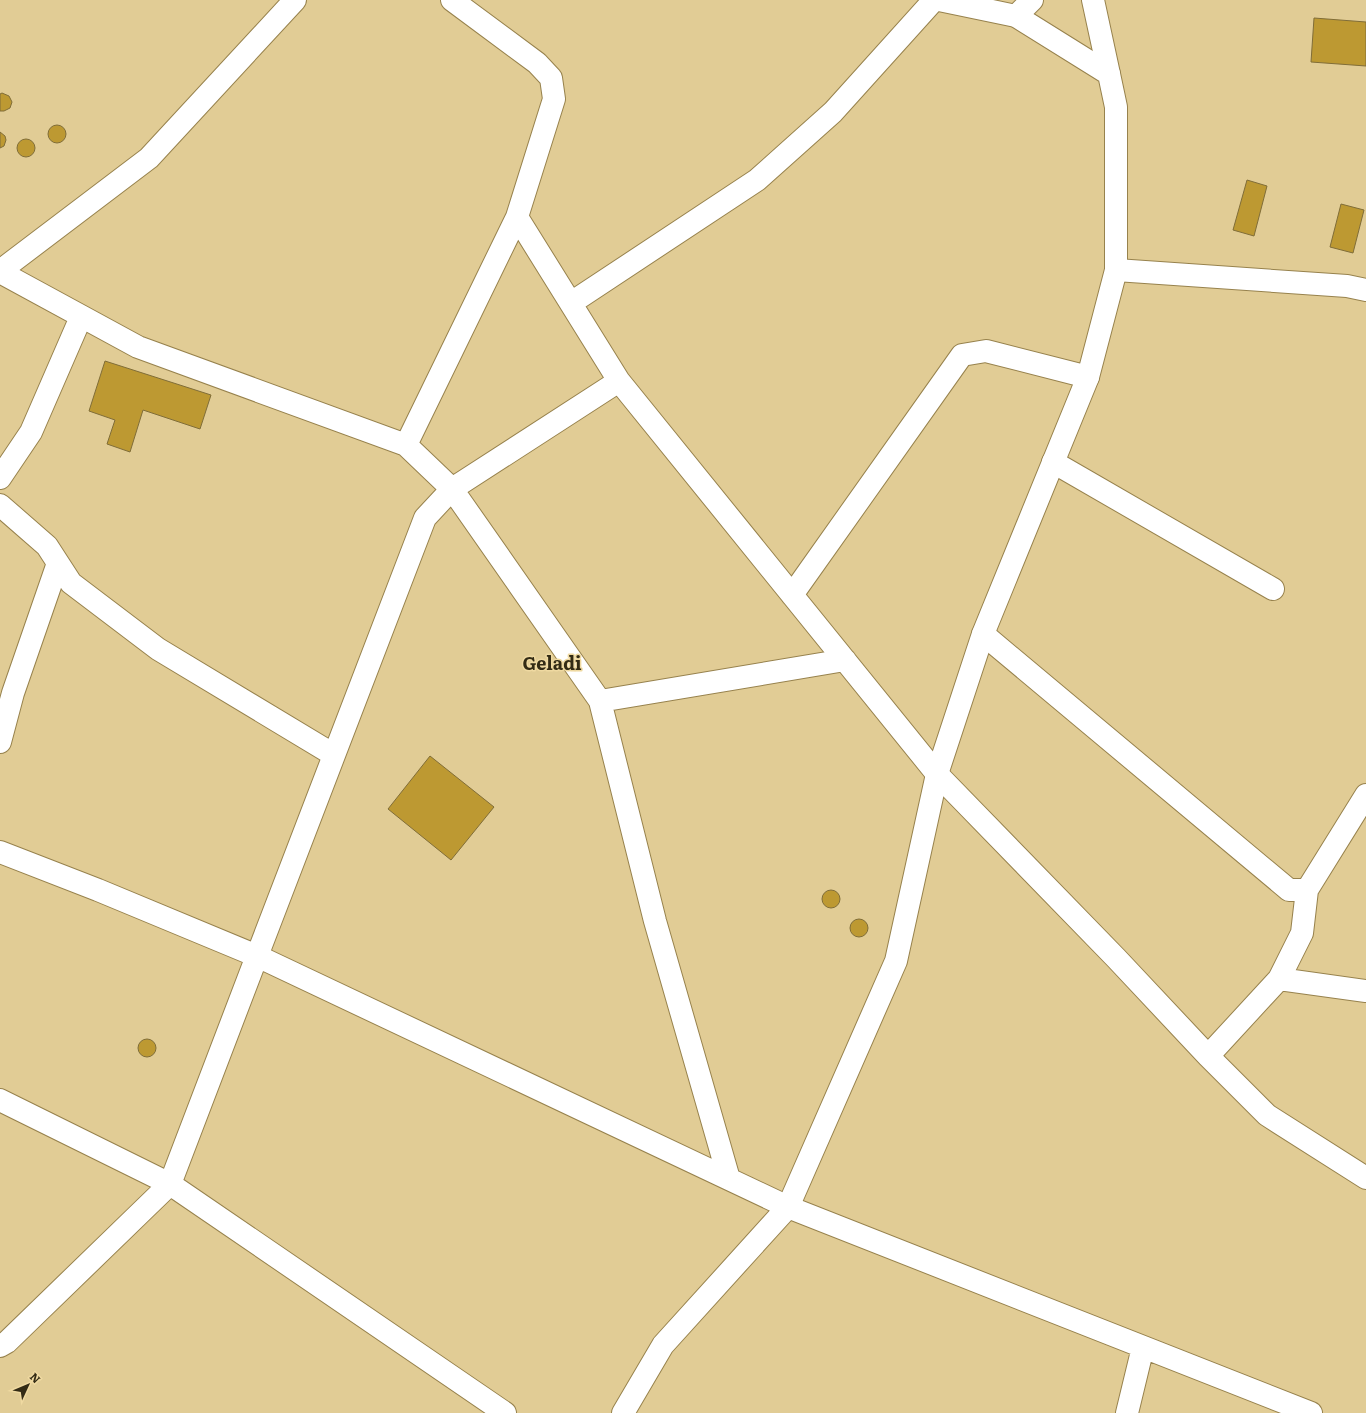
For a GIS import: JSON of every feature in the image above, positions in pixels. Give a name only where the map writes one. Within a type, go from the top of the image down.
[{"type":"street","points":[[295,0],[149,158],[0,272],[138,347],[406,445],[452,489],[600,701],[655,921],[729,1179]]},
{"type":"street","points":[[406,445],[518,217],[554,99],[551,78],[538,63],[452,0]]},
{"type":"street","points":[[570,303],[757,180],[833,112],[934,0]]},
{"type":"street","points":[[939,0],[1016,16],[1109,74]]},
{"type":"street","points":[[1016,16],[1032,0]]},
{"type":"street","points":[[622,1413],[663,1345],[788,1207],[896,961],[937,774],[983,634],[1088,377],[1116,270],[1116,107],[1093,0]]},
{"type":"street","points":[[518,217],[619,381],[937,774],[1116,958],[1208,1056],[1267,1115],[1366,1178]]},
{"type":"street","points":[[1116,270],[1347,286],[1366,290]]},
{"type":"street","points":[[0,478],[31,432],[81,317]]},
{"type":"street","points":[[792,595],[962,355],[986,351],[1088,377]]},
{"type":"street","points":[[0,1346],[7,1342],[170,1184],[425,518],[452,489],[619,381]]},
{"type":"street","points":[[1053,462],[1272,589]]},
{"type":"street","points":[[0,505],[47,546],[71,583],[158,649],[334,755]]},
{"type":"street","points":[[0,742],[13,693],[58,563]]},
{"type":"street","points":[[983,634],[1289,890],[1307,890]]},
{"type":"street","points":[[600,701],[845,660]]},
{"type":"street","points":[[1208,1056],[1279,979],[1302,933],[1307,890],[1366,795]]},
{"type":"street","points":[[0,852],[98,890],[257,956],[788,1207],[1311,1413]]},
{"type":"street","points":[[1279,979],[1366,991]]},
{"type":"street","points":[[0,1100],[170,1184],[505,1413]]},
{"type":"street","points":[[1127,1413],[1143,1347]]},
{"type":"building","points":[[1314,18],[1366,22],[1366,66],[1311,62]]},
{"type":"building","points":[[2,93],[9,96],[12,102],[10,108],[0,111],[0,94]]},
{"type":"building","points":[[57,125],[63,128],[66,134],[63,140],[57,143],[51,140],[48,134],[51,128]]},
{"type":"building","points":[[0,132],[5,136],[6,140],[4,146],[0,148]]},
{"type":"building","points":[[26,139],[32,142],[35,148],[32,154],[26,157],[20,154],[17,148],[20,142]]},
{"type":"building","points":[[1247,180],[1267,186],[1254,236],[1233,230]]},
{"type":"building","points":[[1341,204],[1364,210],[1353,253],[1330,247]]},
{"type":"building","points":[[105,361],[211,395],[200,429],[143,410],[130,452],[107,444],[115,420],[89,411]]},
{"type":"building","points":[[430,756],[494,807],[451,860],[388,809]]},
{"type":"building","points":[[831,890],[837,893],[840,899],[837,905],[831,908],[825,905],[822,899],[825,893]]},
{"type":"building","points":[[859,919],[865,922],[868,928],[865,934],[859,937],[853,934],[850,928],[853,922]]},
{"type":"building","points":[[147,1039],[153,1042],[156,1048],[153,1054],[147,1057],[141,1054],[138,1048],[141,1042]]},
{"type":"district","name":"Geladi","points":[[552,664]]}]
